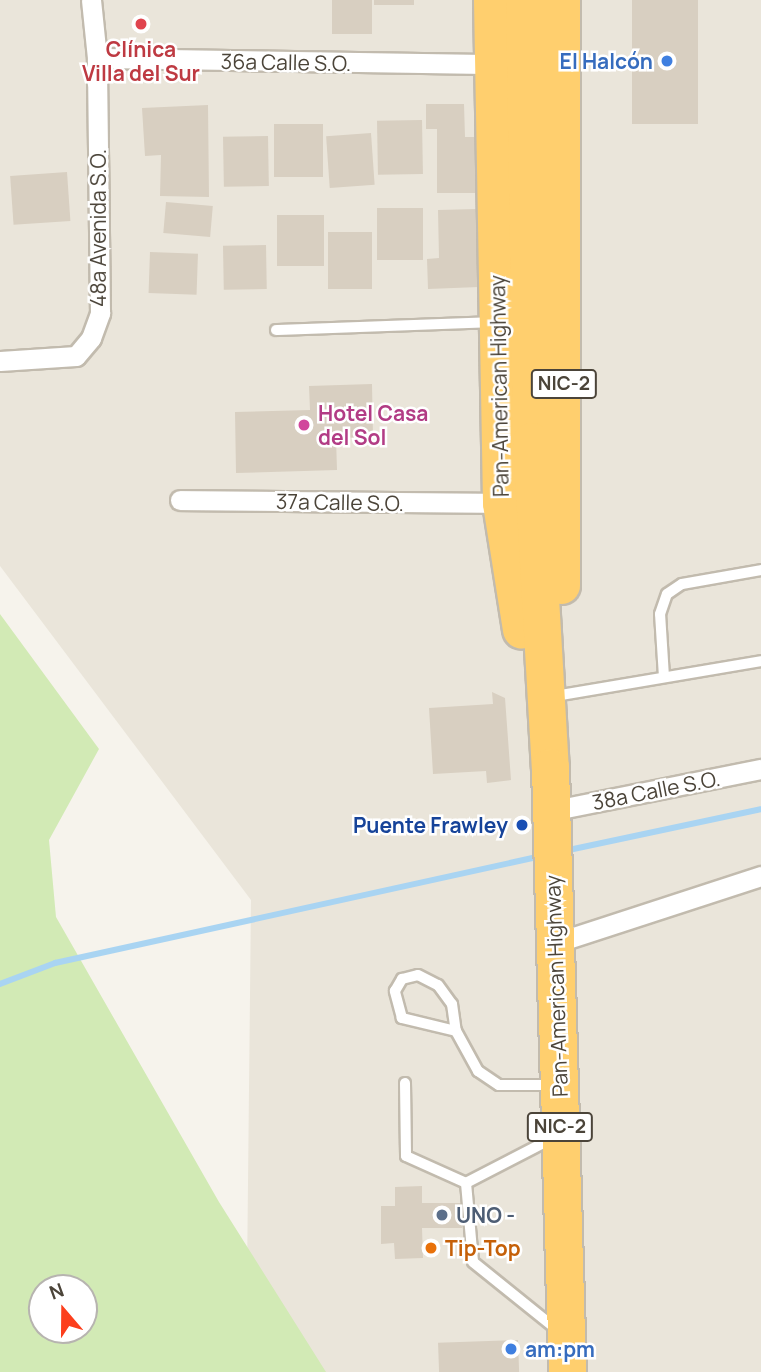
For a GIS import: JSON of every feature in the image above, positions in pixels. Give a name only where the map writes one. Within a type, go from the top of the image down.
[{"type":"highway","name":"Pan-American Highway","points":[[492,0],[501,503],[550,768]]},
{"type":"highway","name":"Pan-American Highway","points":[[524,0],[531,441],[550,768],[567,1354]]},
{"type":"highway","name":"Pan-American Highway","points":[[550,768],[561,615],[561,0]]},
{"type":"highway","points":[[563,102],[574,0]]},
{"type":"street","points":[[91,0],[97,58]]},
{"type":"street","name":"36a Calle S.O.","points":[[97,58],[492,64]]},
{"type":"street","name":"48a Avenida S.O.","points":[[0,361],[76,356],[91,338],[100,313],[97,58]]},
{"type":"street","name":"37a Calle S.O.","points":[[180,500],[501,503]]},
{"type":"street","name":"38a Calle S.O.","points":[[551,820],[761,769]]},
{"type":"street","points":[[555,943],[761,876]]},
{"type":"lane","points":[[276,330],[499,321]]},
{"type":"lane","points":[[664,677],[660,614],[667,594],[682,584],[761,570]]},
{"type":"lane","points":[[555,696],[761,661]]},
{"type":"lane","points":[[456,1031],[402,1018],[395,991],[402,979],[418,975],[438,985],[452,1004],[456,1031],[478,1071],[499,1085],[559,1085]]},
{"type":"lane","points":[[405,1083],[406,1156],[466,1183]]},
{"type":"lane","points":[[466,1183],[560,1135]]},
{"type":"lane","points":[[466,1183],[473,1262],[567,1354]]},
{"type":"shaded area","points":[[0,0],[761,0],[761,1372],[246,1372],[251,900],[0,566]]},
{"type":"green space","points":[[0,614],[99,749],[49,840],[56,917],[219,1202],[326,1372],[0,1372]]},
{"type":"building","points":[[332,0],[372,0],[372,34],[332,34]]},
{"type":"building","points":[[374,0],[414,0],[414,5],[374,5]]},
{"type":"building","name":"El Halcón","points":[[632,0],[698,0],[698,124],[632,124]]},
{"type":"building","points":[[426,104],[464,104],[465,137],[479,137],[479,193],[437,193],[437,129],[426,129]]},
{"type":"building","points":[[208,105],[209,197],[160,196],[161,155],[145,156],[142,108]]},
{"type":"building","points":[[422,120],[423,174],[378,175],[377,121]]},
{"type":"building","points":[[274,124],[323,124],[323,177],[274,177]]},
{"type":"building","points":[[371,133],[375,185],[330,188],[326,136]]},
{"type":"building","points":[[268,136],[269,186],[224,187],[223,137]]},
{"type":"building","points":[[67,172],[70,221],[14,225],[10,176]]},
{"type":"building","points":[[166,202],[213,206],[210,237],[163,233]]},
{"type":"building","points":[[377,208],[423,208],[423,260],[377,260]]},
{"type":"building","points":[[477,209],[479,287],[428,289],[427,259],[439,258],[438,210]]},
{"type":"building","points":[[277,215],[324,215],[324,266],[277,266]]},
{"type":"building","points":[[328,232],[372,232],[372,289],[328,289]]},
{"type":"building","points":[[266,245],[267,289],[224,290],[223,246]]},
{"type":"building","points":[[150,252],[198,254],[197,295],[149,293]]},
{"type":"building","name":"Hotel Casa del Sol","points":[[372,384],[373,437],[336,438],[337,470],[236,473],[235,412],[310,410],[309,386]]},
{"type":"building","points":[[492,692],[505,698],[511,780],[487,783],[486,771],[433,774],[429,708],[493,704]]},
{"type":"building","points":[[422,1186],[422,1203],[462,1203],[462,1228],[422,1228],[423,1258],[395,1259],[394,1243],[381,1244],[381,1206],[395,1206],[395,1187]]},
{"type":"building","points":[[518,1340],[519,1372],[439,1372],[438,1343]]},
{"type":"waterway","points":[[564,851],[761,809]]},
{"type":"waterway","points":[[0,984],[55,963],[540,856]]},
{"type":"place","name":"Clínica Villa del Sur","points":[[141,24]]},
{"type":"place","name":"El Halcón","points":[[667,61]]},
{"type":"place","name":"Hotel Casa del Sol","points":[[304,425]]},
{"type":"place","name":"Puente Frawley","points":[[522,825]]},
{"type":"place","name":"UNO -","points":[[442,1215]]},
{"type":"place","name":"Tip-Top","points":[[431,1248]]},
{"type":"place","name":"am:pm","points":[[511,1349]]}]
